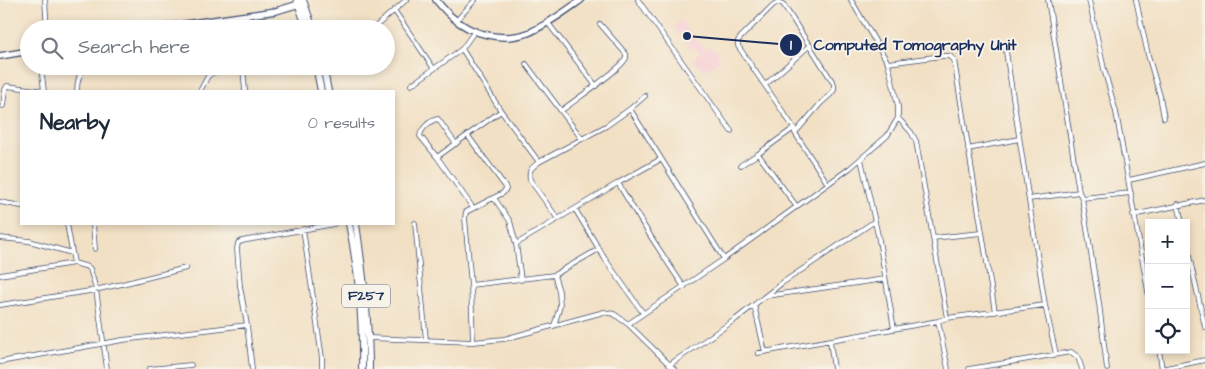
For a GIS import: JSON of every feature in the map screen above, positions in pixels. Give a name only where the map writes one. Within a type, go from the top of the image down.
[{"type":"main road","points":[[300,1],[305,20]]},
{"type":"main road","points":[[300,1],[309,20]]},
{"type":"main road","points":[[318,75],[321,90]]},
{"type":"main road","points":[[325,75],[328,90]]},
{"type":"main road","name":"F257","points":[[349,225],[360,300],[362,369]]},
{"type":"main road","name":"F257","points":[[356,225],[369,338],[369,369]]},
{"type":"street","points":[[45,0],[46,20]]},
{"type":"street","points":[[382,20],[406,0]]},
{"type":"street","points":[[436,0],[456,21],[474,32],[493,37],[528,33],[548,23],[576,1]]},
{"type":"street","points":[[456,21],[475,0]]},
{"type":"street","points":[[638,0],[730,131]]},
{"type":"street","points":[[628,324],[724,260],[828,184],[887,136],[898,118],[898,106],[888,63],[851,0]]},
{"type":"street","points":[[1048,0],[1079,192],[1082,198],[1108,369]]},
{"type":"street","points":[[1089,0],[1104,69],[1116,112],[1145,276]]},
{"type":"street","points":[[1136,0],[1164,118]]},
{"type":"street","points":[[210,20],[276,10],[300,1]]},
{"type":"street","points":[[740,165],[794,131],[834,90],[834,84],[810,45],[783,4],[778,2],[738,40],[738,46],[765,85],[794,131],[828,184]]},
{"type":"street","points":[[394,10],[434,69]]},
{"type":"street","points":[[548,23],[596,86]]},
{"type":"street","points":[[561,110],[596,86],[626,58],[626,54],[600,24]]},
{"type":"street","points":[[411,85],[462,49],[474,32]]},
{"type":"street","points":[[765,85],[810,45]]},
{"type":"street","points":[[1005,46],[1045,304],[1056,354]]},
{"type":"street","points":[[462,49],[501,111],[539,162]]},
{"type":"street","points":[[0,56],[20,53]]},
{"type":"street","points":[[888,63],[942,56],[950,56],[954,60],[995,312]]},
{"type":"street","points":[[526,64],[582,139]]},
{"type":"street","points":[[42,75],[44,90]]},
{"type":"street","points":[[77,90],[80,75]]},
{"type":"street","points":[[201,90],[210,75]]},
{"type":"street","points":[[244,75],[245,90]]},
{"type":"street","points":[[3,106],[7,86],[37,90]]},
{"type":"street","points":[[558,219],[530,180],[531,168],[606,126],[645,96]]},
{"type":"street","points":[[630,108],[724,260]]},
{"type":"street","points":[[437,157],[501,111]]},
{"type":"street","points":[[898,118],[916,141],[947,318]]},
{"type":"street","points":[[456,144],[438,119],[434,120],[420,132],[420,136],[473,208]]},
{"type":"street","points":[[468,136],[506,189],[503,193],[466,212],[473,342]]},
{"type":"street","points":[[968,149],[1019,140]]},
{"type":"street","points":[[758,154],[796,207]]},
{"type":"street","points":[[516,244],[661,159]]},
{"type":"street","points":[[860,159],[874,221],[894,329]]},
{"type":"street","points":[[1128,180],[1205,163]]},
{"type":"street","points":[[618,183],[638,219],[684,287]]},
{"type":"street","points":[[1028,199],[1079,192]]},
{"type":"street","points":[[1082,198],[1131,193]]},
{"type":"street","points":[[494,198],[510,221],[516,244],[521,280]]},
{"type":"street","points":[[1133,214],[1205,200]]},
{"type":"street","points":[[0,202],[20,206]]},
{"type":"street","points":[[1178,204],[1181,219]]},
{"type":"street","points":[[575,209],[599,249],[643,313]]},
{"type":"street","points":[[669,365],[782,283],[874,221]]},
{"type":"street","points":[[415,222],[426,340]]},
{"type":"street","points":[[67,225],[74,263]]},
{"type":"street","points":[[93,225],[95,249]]},
{"type":"street","points":[[298,225],[300,230],[322,358],[322,369]]},
{"type":"street","points":[[252,369],[240,286],[238,243],[328,225]]},
{"type":"street","points":[[933,238],[981,233]]},
{"type":"street","points":[[0,238],[30,241],[72,253]]},
{"type":"street","points":[[471,285],[554,275],[599,249]]},
{"type":"street","points":[[1190,260],[1205,327]]},
{"type":"street","points":[[0,275],[74,263],[88,267],[96,289],[107,369]]},
{"type":"street","points":[[0,305],[122,284],[186,268]]},
{"type":"street","points":[[554,275],[559,291],[560,306],[554,326]]},
{"type":"street","points":[[765,296],[885,279]]},
{"type":"street","points":[[758,353],[947,318],[1045,304]]},
{"type":"street","points":[[754,305],[764,352]]},
{"type":"street","points":[[369,338],[473,342],[504,339],[604,312],[614,314],[628,324],[674,369]]},
{"type":"street","points":[[938,321],[948,369]]},
{"type":"street","points":[[0,362],[123,340],[247,325]]},
{"type":"street","points":[[830,341],[834,369]]},
{"type":"street","points":[[969,369],[1071,352],[1078,357],[1082,369]]},
{"type":"street","points":[[1160,354],[1162,369],[1205,360]]},
{"type":"street","points":[[149,369],[191,366]]},
{"type":"shaded area","points":[[681,21],[705,49],[710,46],[718,52],[716,54],[720,59],[707,70],[703,70],[693,59],[700,53],[694,46],[690,48],[673,27]]},
{"type":"place","name":"Computed Tomography Unit","points":[[687,36]]}]
